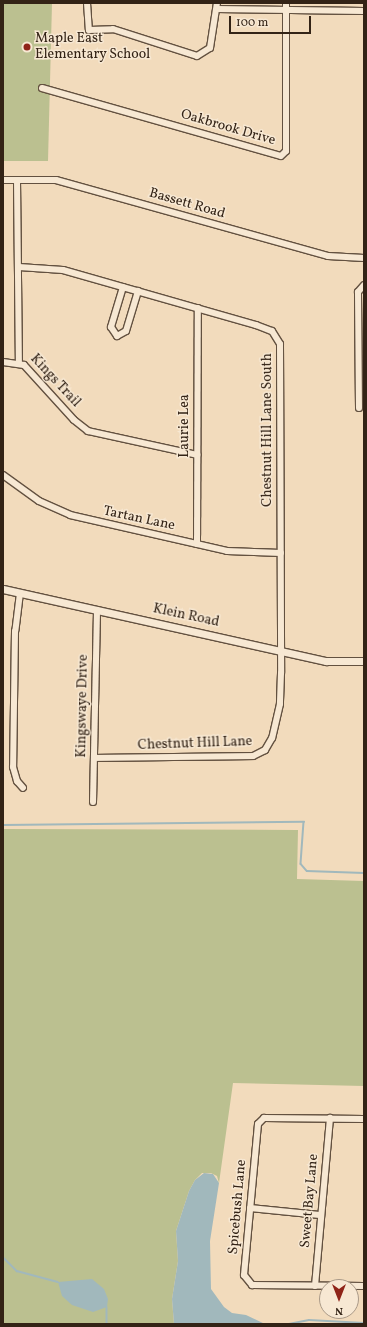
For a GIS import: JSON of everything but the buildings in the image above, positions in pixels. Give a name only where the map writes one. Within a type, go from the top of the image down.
[{"type":"street","points":[[87,3],[89,30],[113,29],[197,56],[210,48],[217,6],[286,11],[364,11]]},
{"type":"street","name":"Oakbrook Drive","points":[[42,88],[281,156],[286,150],[286,3]]},
{"type":"street","name":"Bassett Road","points":[[3,180],[56,180],[328,256],[364,258]]},
{"type":"street","name":"Kings Trail","points":[[17,180],[19,363],[88,430],[197,455]]},
{"type":"street","name":"Chestnut Hill Lane South","points":[[18,267],[63,270],[268,328],[279,339],[281,651]]},
{"type":"street","points":[[359,408],[358,292],[364,285]]},
{"type":"street","points":[[123,287],[112,327],[117,336],[126,331],[138,291]]},
{"type":"street","name":"Laurie Lea","points":[[197,544],[198,308]]},
{"type":"street","points":[[3,362],[19,363]]},
{"type":"street","name":"Tartan Lane","points":[[3,476],[39,501],[60,511],[240,553],[280,553]]},
{"type":"street","name":"Klein Road","points":[[3,589],[326,661],[364,661]]},
{"type":"street","points":[[20,593],[15,631],[13,767],[17,781],[22,788]]},
{"type":"street","name":"Kingswaye Drive","points":[[93,802],[97,610]]},
{"type":"street","name":"Chestnut Hill Lane","points":[[94,758],[253,756],[262,753],[272,738],[278,716],[281,651]]},
{"type":"street","name":"Spicebush Lane","points":[[364,1119],[264,1118],[258,1124],[244,1275],[252,1285],[364,1286]]},
{"type":"street","name":"Sweet Bay Lane","points":[[314,1286],[330,1118]]},
{"type":"street","points":[[250,1208],[320,1215]]},
{"type":"green space","name":"Maple East Elementary School","points":[[3,3],[52,3],[48,161],[3,161]]},
{"type":"green space","points":[[3,829],[298,830],[297,879],[364,881],[364,1086],[233,1083],[219,1183],[217,1176],[211,1173],[202,1173],[195,1180],[189,1191],[176,1231],[178,1261],[172,1299],[174,1324],[3,1324]]},
{"type":"water","points":[[204,1173],[213,1174],[219,1183],[210,1241],[211,1289],[224,1307],[232,1313],[246,1315],[265,1324],[174,1324],[172,1299],[178,1261],[176,1231],[189,1191],[195,1180]]},
{"type":"water","points":[[92,1279],[104,1289],[108,1299],[107,1307],[93,1312],[72,1305],[62,1296],[58,1282]]},
{"type":"waterway","points":[[3,825],[304,822],[301,864],[307,871],[364,873]]},
{"type":"waterway","points":[[3,1257],[17,1271],[58,1282]]},
{"type":"waterway","points":[[107,1307],[107,1324]]},
{"type":"waterway","points":[[289,1324],[309,1320],[364,1323]]},
{"type":"place","name":"Maple East Elementary School","points":[[27,47]]}]
